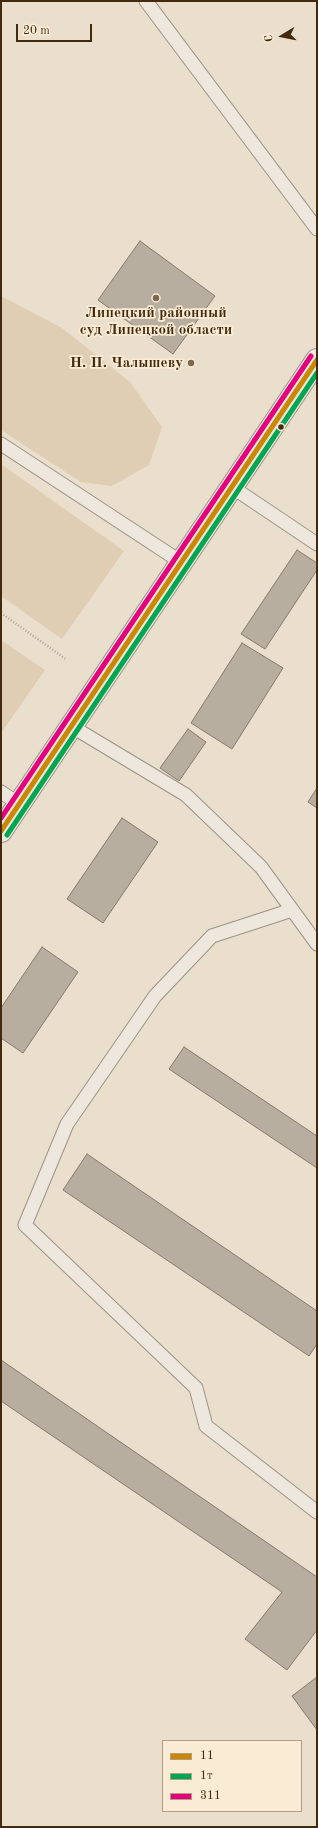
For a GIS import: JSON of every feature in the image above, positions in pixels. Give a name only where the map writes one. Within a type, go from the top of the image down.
[{"type":"street","points":[[1,831],[317,360]]},
{"type":"lane","points":[[146,1],[317,228]]},
{"type":"lane","points":[[1,444],[181,562]]},
{"type":"lane","points":[[232,486],[317,544]]},
{"type":"lane","points":[[71,726],[186,795],[262,867],[317,944]]},
{"type":"lane","points":[[1,792],[19,804]]},
{"type":"lane","points":[[292,910],[212,936],[155,996],[67,1124],[25,1225],[196,1388],[206,1426],[317,1512]]},
{"type":"path","points":[[1,614],[67,660]]},
{"type":"shaded area","points":[[1,296],[62,328],[130,382],[162,427],[149,465],[112,486],[81,482],[1,430]]},
{"type":"shaded area","points":[[1,464],[124,551],[62,639],[1,596]]},
{"type":"shaded area","points":[[1,640],[45,670],[1,733]]},
{"type":"building","name":"Липецкий районный суд Липецкой области","points":[[140,241],[215,296],[173,354],[98,300]]},
{"type":"building","points":[[297,550],[317,563],[317,570],[265,649],[241,634]]},
{"type":"building","points":[[242,643],[283,668],[232,749],[191,723]]},
{"type":"building","points":[[188,729],[206,742],[179,781],[160,768]]},
{"type":"building","points":[[317,788],[317,808],[308,802]]},
{"type":"building","points":[[122,818],[158,842],[103,923],[67,899]]},
{"type":"building","points":[[42,947],[78,972],[23,1053],[1,1038],[1,1008]]},
{"type":"building","points":[[184,1047],[317,1136],[317,1168],[169,1069]]},
{"type":"building","points":[[87,1154],[317,1311],[317,1344],[309,1356],[63,1190]]},
{"type":"building","points":[[1,1360],[317,1577],[317,1630],[287,1670],[245,1639],[282,1592],[1,1401]]},
{"type":"building","points":[[317,1677],[317,1730],[292,1696]]},
{"type":"transit line","name":"311","points":[[1,818],[311,356]]},
{"type":"transit line","name":"11","points":[[1,831],[317,360]]},
{"type":"transit line","name":"1т","points":[[7,835],[317,373]]},
{"type":"place","name":"Липецкий районный суд Липецкой области","points":[[156,298]]},
{"type":"place","name":"Н. П. Чалышеву","points":[[191,363]]}]
